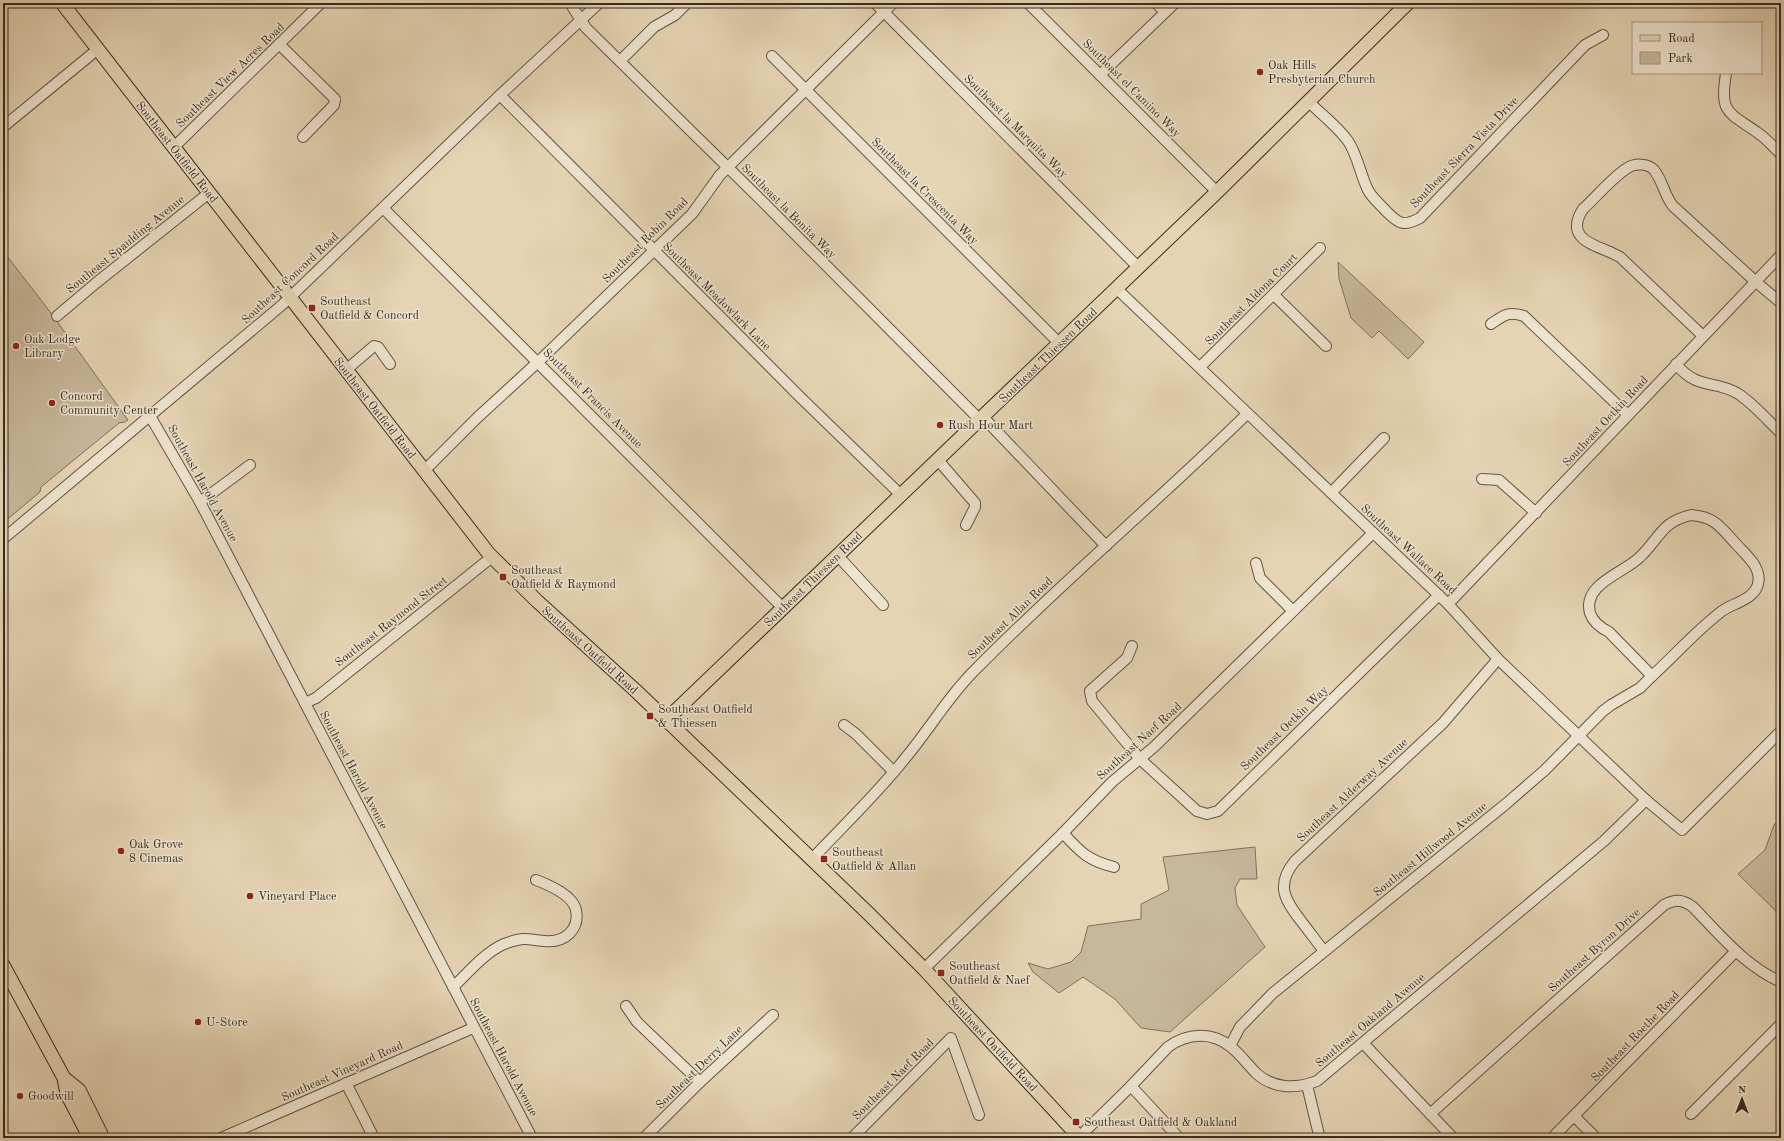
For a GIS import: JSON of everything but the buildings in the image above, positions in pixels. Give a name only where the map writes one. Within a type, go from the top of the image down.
[{"type":"main road","name":"Southeast Oatfield Road","points":[[62,3],[492,557],[522,587],[666,720],[924,969],[1080,1137]]},
{"type":"main road","name":"Southeast Thiessen Road","points":[[666,720],[1117,289],[1408,3]]},
{"type":"main road","points":[[3,965],[64,1078],[67,1094],[90,1138]]},
{"type":"main road","points":[[64,1078],[79,1090],[104,1138]]},
{"type":"street","name":"Southeast View Acres Road","points":[[174,148],[321,3]]},
{"type":"street","name":"Southeast la Bonita Way","points":[[570,3],[580,21],[982,418],[1106,546]]},
{"type":"street","name":"Southeast Concord Road","points":[[3,539],[290,298],[500,95],[599,3]]},
{"type":"street","points":[[620,61],[654,27],[675,15],[687,3]]},
{"type":"street","name":"Southeast la Marquita Way","points":[[875,3],[1138,268]]},
{"type":"street","name":"Southeast Robin Road","points":[[424,471],[478,417],[538,362],[692,214],[709,190],[728,168],[893,3]]},
{"type":"street","name":"Southeast el Camino Way","points":[[1028,3],[1217,192]]},
{"type":"street","points":[[1156,3],[1165,12]]},
{"type":"street","points":[[1100,76],[1175,3]]},
{"type":"street","name":"Southeast Sierra Vista Drive","points":[[1308,102],[1348,142],[1357,159],[1366,186],[1372,196],[1396,221],[1403,224],[1411,223],[1420,218],[1585,45],[1603,35]]},
{"type":"street","points":[[279,44],[335,99],[334,105],[303,137]]},
{"type":"street","points":[[3,127],[98,49]]},
{"type":"street","name":"Southeast la Crescenta Way","points":[[772,56],[1060,344]]},
{"type":"street","points":[[1726,74],[1723,90],[1726,109],[1732,116],[1759,133],[1781,154]]},
{"type":"street","name":"Southeast Meadowlark Lane","points":[[500,95],[654,251],[901,495]]},
{"type":"street","points":[[1703,336],[1620,257],[1609,251],[1591,245],[1583,240],[1579,233],[1577,224],[1583,209],[1626,168],[1636,164],[1648,166],[1654,169],[1673,206],[1781,303]]},
{"type":"street","name":"Southeast Spaulding Avenue","points":[[57,316],[209,193]]},
{"type":"street","name":"Southeast Francis Avenue","points":[[383,208],[784,608]]},
{"type":"street","name":"Southeast Aldona Court","points":[[1200,367],[1320,248]]},
{"type":"street","name":"Southeast Oetkin Road","points":[[1448,604],[1781,255]]},
{"type":"street","name":"Southeast Wallace Road","points":[[1117,289],[1439,595],[1498,659],[1578,736],[1646,800],[1682,830],[1781,731]]},
{"type":"street","points":[[1274,295],[1326,346]]},
{"type":"street","points":[[1492,324],[1504,315],[1514,312],[1524,316],[1628,415]]},
{"type":"street","points":[[346,370],[374,346],[378,347],[390,364]]},
{"type":"street","points":[[1676,364],[1696,381],[1728,389],[1740,396],[1781,433]]},
{"type":"street","name":"Southeast Allan Road","points":[[811,860],[894,772],[968,677],[1247,414]]},
{"type":"street","name":"Southeast Harold Avenue","points":[[150,416],[200,502],[473,1028],[532,1138]]},
{"type":"street","points":[[1331,493],[1384,438]]},
{"type":"street","points":[[938,460],[975,503],[975,507],[966,525]]},
{"type":"street","points":[[200,502],[250,465]]},
{"type":"street","points":[[1482,479],[1499,480],[1536,513]]},
{"type":"street","name":"Southeast Hillwood Avenue","points":[[1230,1046],[1237,1031],[1273,992],[1507,803],[1545,770],[1607,708],[1640,688],[1729,606],[1746,599],[1755,591],[1758,584],[1758,574],[1754,564],[1712,519],[1691,514],[1673,520],[1663,528],[1652,544],[1640,557],[1594,590],[1590,598],[1590,611],[1592,618],[1601,628],[1609,632],[1652,676]]},
{"type":"street","name":"Southeast Naef Road","points":[[924,969],[1063,833],[1112,782],[1164,737],[1374,533]]},
{"type":"street","points":[[838,556],[883,605]]},
{"type":"street","name":"Southeast Raymond Street","points":[[305,703],[316,698],[492,557]]},
{"type":"street","points":[[1256,563],[1260,578],[1293,611]]},
{"type":"street","name":"Southeast Oetkin Way","points":[[1132,646],[1127,658],[1090,691],[1092,701],[1140,759],[1197,812],[1207,814],[1218,811],[1439,595]]},
{"type":"street","name":"Southeast Alderway Avenue","points":[[1324,951],[1289,905],[1284,892],[1284,884],[1288,869],[1442,723],[1498,659]]},
{"type":"street","points":[[844,725],[856,734],[894,772]]},
{"type":"street","name":"Southeast Oakland Avenue","points":[[1080,1137],[1168,1047],[1183,1038],[1208,1036],[1230,1046],[1257,1074],[1269,1082],[1288,1087],[1307,1085],[1325,1076],[1486,938],[1604,841],[1646,800]]},
{"type":"street","points":[[1063,833],[1073,845],[1089,858],[1097,863],[1114,867]]},
{"type":"street","points":[[453,987],[491,952],[502,945],[523,939],[554,941],[567,937],[575,927],[576,912],[574,905],[555,887],[536,880]]},
{"type":"street","name":"Southeast Byron Drive","points":[[1430,1114],[1664,905],[1674,900],[1684,901],[1693,907],[1736,951],[1769,977],[1781,982]]},
{"type":"street","name":"Southeast Roethe Road","points":[[1552,1138],[1736,951]]},
{"type":"street","points":[[626,1006],[637,1022],[700,1082]]},
{"type":"street","name":"Southeast Derry Lane","points":[[644,1138],[700,1082],[773,1015]]},
{"type":"street","points":[[1691,1114],[1781,1024]]},
{"type":"street","name":"Southeast Vineyard Road","points":[[221,1138],[473,1028]]},
{"type":"street","name":"Southeast Naef Road","points":[[852,1138],[951,1038],[979,1114]]},
{"type":"street","points":[[1364,1043],[1453,1138]]},
{"type":"street","points":[[346,1083],[374,1138]]},
{"type":"street","points":[[1307,1085],[1319,1135]]},
{"type":"street","points":[[1131,1086],[1179,1138]]},
{"type":"street","points":[[1574,1116],[1596,1138]]},
{"type":"green space","points":[[3,251],[51,313],[128,420],[119,423],[41,487],[40,492],[3,523]]},
{"type":"green space","points":[[1338,262],[1424,342],[1408,359],[1379,331],[1372,338],[1351,318],[1339,279]]},
{"type":"green space","points":[[1781,818],[1781,916],[1738,874],[1765,850],[1774,825]]},
{"type":"green space","points":[[1255,847],[1257,879],[1240,879],[1235,888],[1237,905],[1265,947],[1170,1032],[1141,1028],[1115,999],[1083,977],[1059,993],[1033,972],[1028,963],[1048,969],[1071,962],[1081,952],[1088,926],[1141,919],[1141,904],[1169,890],[1163,857]]},
{"type":"place","name":"Oak Hills Presbyterian Church","points":[[1260,72]]},
{"type":"place","name":"Southeast Oatfield & Concord","points":[[312,308]]},
{"type":"place","name":"Oak Lodge Library","points":[[16,346]]},
{"type":"place","name":"Concord Community Center","points":[[52,403]]},
{"type":"place","name":"Rush Hour Mart","points":[[940,425]]},
{"type":"place","name":"Southeast Oatfield & Raymond","points":[[503,577]]},
{"type":"place","name":"Southeast Oatfield & Thiessen","points":[[650,716]]},
{"type":"place","name":"Oak Grove 8 Cinemas","points":[[121,851]]},
{"type":"place","name":"Southeast Oatfield & Allan","points":[[824,859]]},
{"type":"place","name":"Vineyard Place","points":[[250,896]]},
{"type":"place","name":"Southeast Oatfield & Naef","points":[[941,973]]},
{"type":"place","name":"U-Store","points":[[198,1022]]},
{"type":"place","name":"Goodwill","points":[[20,1096]]},
{"type":"place","name":"Southeast Oatfield & Oakland","points":[[1076,1122]]}]
